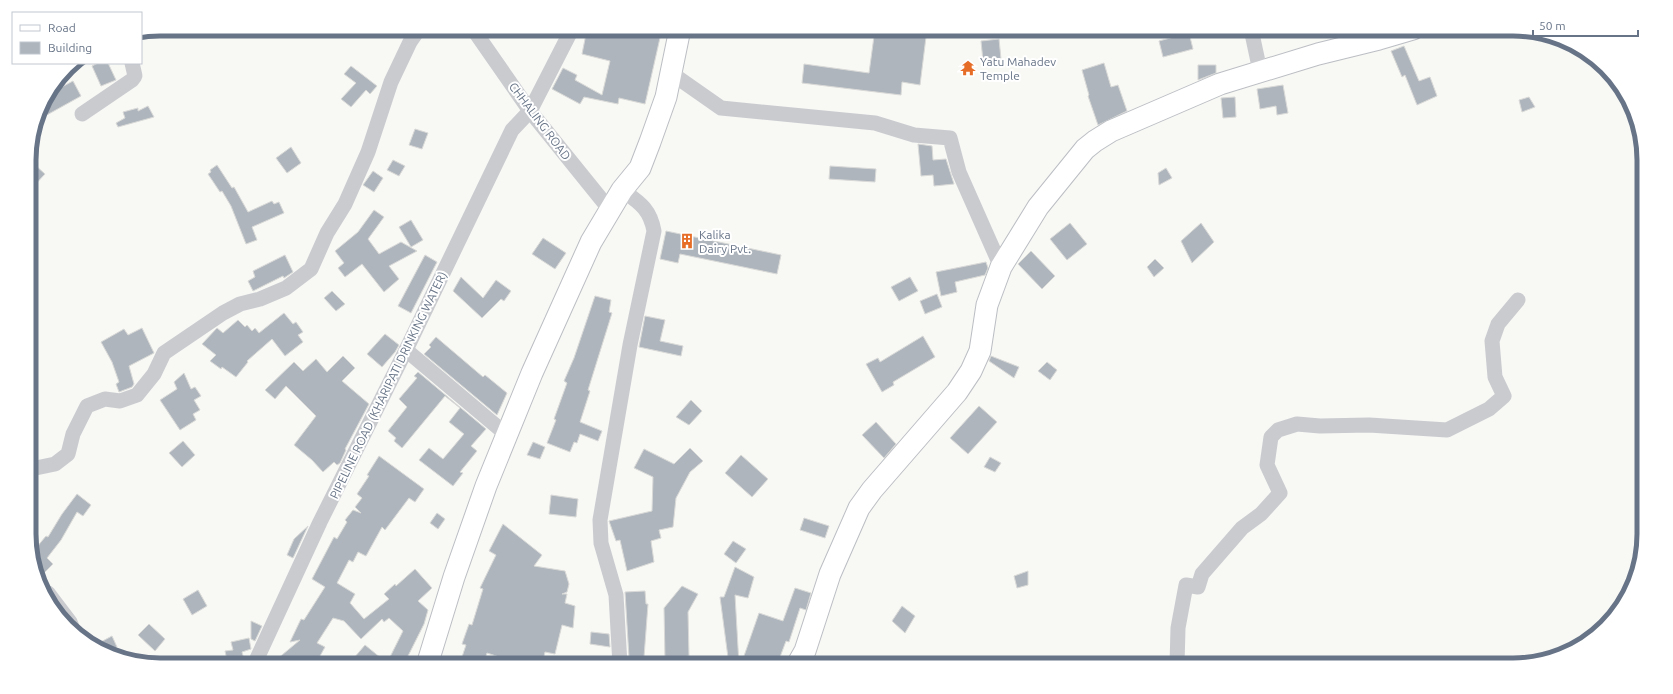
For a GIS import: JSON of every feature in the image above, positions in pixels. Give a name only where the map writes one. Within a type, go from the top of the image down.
[{"type":"main road","points":[[429,658],[454,577],[481,500],[532,373],[576,274],[622,190],[640,168],[666,97],[679,36]]},
{"type":"main road","points":[[801,658],[805,651],[830,574],[858,508],[957,392],[980,352],[987,305],[1001,266],[1038,207],[1085,150],[1095,141],[1112,131],[1220,84],[1318,54],[1390,36]]},
{"type":"street","points":[[36,468],[55,464],[68,454],[73,434],[86,406],[105,398],[120,401],[137,395],[154,374],[164,353],[223,313],[240,304],[260,299],[286,288],[311,269],[326,233],[345,204],[365,159],[390,82],[414,36]]},
{"type":"street","name":"CHHALING ROAD","points":[[478,36],[530,111],[610,210]]},
{"type":"street","name":"PIPELINE ROAD (KHARIPATI DRINKING WATER)","points":[[257,658],[320,522],[406,350],[512,130],[530,111],[568,36]]},
{"type":"street","points":[[1252,36],[1260,71]]},
{"type":"street","points":[[82,114],[132,80],[135,76],[132,64]]},
{"type":"street","points":[[671,73],[721,108],[875,123],[914,135],[950,138],[959,172],[1001,266]]},
{"type":"street","points":[[620,658],[616,595],[601,543],[600,520],[630,344],[654,232],[649,214],[643,205],[622,190]]},
{"type":"street","points":[[1177,658],[1178,628],[1186,585],[1198,587],[1202,574],[1242,528],[1261,514],[1280,493],[1267,465],[1271,437],[1278,430],[1297,424],[1327,426],[1369,425],[1447,430],[1489,409],[1504,396],[1495,377],[1492,341],[1498,324],[1518,300]]},
{"type":"street","points":[[406,350],[507,435]]},
{"type":"building","points":[[586,36],[660,36],[645,104],[619,98],[618,104],[584,97],[580,104],[552,89],[563,68],[577,75],[575,80],[602,95],[610,61],[582,54]]},
{"type":"building","points":[[874,36],[926,36],[920,85],[902,82],[901,95],[802,83],[804,64],[869,73]]},
{"type":"building","points":[[1178,36],[1190,36],[1193,49],[1163,57],[1159,41]]},
{"type":"building","points":[[999,39],[1001,59],[983,61],[981,41]]},
{"type":"building","points":[[1404,46],[1419,81],[1430,77],[1437,96],[1417,105],[1405,75],[1402,77],[1391,51]]},
{"type":"building","points":[[1104,63],[1111,87],[1118,85],[1127,111],[1098,125],[1088,96],[1082,70]]},
{"type":"building","points":[[96,64],[108,64],[116,80],[101,86],[92,66]]},
{"type":"building","points":[[1198,65],[1216,65],[1216,73],[1198,80]]},
{"type":"building","points":[[351,66],[377,86],[370,94],[366,90],[351,107],[341,99],[356,83],[344,74]]},
{"type":"building","points":[[73,81],[81,96],[45,116],[49,105],[59,89]]},
{"type":"building","points":[[1283,85],[1288,113],[1277,115],[1276,106],[1260,109],[1257,89]]},
{"type":"building","points":[[1235,97],[1236,117],[1223,118],[1221,98]]},
{"type":"building","points":[[1529,97],[1535,107],[1522,112],[1519,100]]},
{"type":"building","points":[[148,106],[154,117],[118,127],[116,123],[125,118],[123,112],[138,108],[138,111]]},
{"type":"building","points":[[415,129],[428,133],[422,149],[409,145]]},
{"type":"building","points":[[918,144],[932,146],[933,160],[946,159],[954,184],[934,186],[933,175],[921,176]]},
{"type":"building","points":[[291,147],[301,163],[287,173],[276,158]]},
{"type":"building","points":[[393,160],[405,166],[399,176],[387,170]]},
{"type":"building","points":[[217,165],[232,188],[234,187],[248,212],[272,201],[274,204],[279,202],[284,213],[252,227],[257,240],[246,244],[231,206],[222,191],[220,192],[208,174],[211,172],[210,170]]},
{"type":"building","points":[[36,166],[45,174],[36,184]]},
{"type":"building","points":[[830,166],[876,169],[875,182],[829,179]]},
{"type":"building","points":[[1166,168],[1172,178],[1159,185],[1158,173]]},
{"type":"building","points":[[373,171],[383,178],[374,192],[363,185]]},
{"type":"building","points":[[374,210],[384,217],[368,239],[379,254],[401,242],[417,251],[389,266],[399,279],[384,292],[362,264],[345,277],[338,268],[344,263],[335,251],[358,232]]},
{"type":"building","points":[[411,220],[423,240],[411,247],[399,227]]},
{"type":"building","points":[[1070,223],[1087,244],[1067,260],[1050,239]]},
{"type":"building","points":[[1201,223],[1214,242],[1192,263],[1181,241]]},
{"type":"building","points":[[666,231],[781,255],[777,274],[680,254],[678,263],[660,259]]},
{"type":"building","points":[[543,238],[566,253],[555,269],[532,254]]},
{"type":"building","points":[[1031,251],[1055,276],[1042,289],[1018,264]]},
{"type":"building","points":[[285,255],[293,272],[284,278],[283,276],[253,291],[248,281],[255,277],[253,271]]},
{"type":"building","points":[[425,255],[437,262],[411,313],[398,306]]},
{"type":"building","points":[[1155,259],[1164,268],[1154,277],[1147,267]]},
{"type":"building","points":[[986,262],[988,268],[985,275],[955,282],[957,292],[941,296],[936,272]]},
{"type":"building","points":[[461,277],[483,298],[496,280],[511,291],[504,301],[501,299],[482,318],[453,291]]},
{"type":"building","points":[[910,277],[918,291],[899,301],[891,287]]},
{"type":"building","points":[[332,291],[345,304],[336,311],[324,298]]},
{"type":"building","points":[[937,294],[942,307],[925,314],[920,301]]},
{"type":"building","points":[[595,296],[611,300],[609,312],[612,313],[588,390],[590,391],[580,422],[602,431],[598,441],[580,434],[577,443],[574,442],[570,452],[547,443],[556,420],[554,419],[567,383],[564,381],[574,358]]},
{"type":"building","points":[[284,313],[293,324],[296,322],[303,332],[298,335],[303,342],[285,356],[272,339],[247,361],[248,362],[236,377],[210,361],[216,355],[202,344],[217,328],[223,333],[238,320],[245,327],[247,325],[252,331],[255,328],[259,333]]},
{"type":"building","points":[[645,316],[665,320],[660,341],[683,346],[681,356],[639,347]]},
{"type":"building","points":[[142,328],[154,353],[129,366],[134,384],[132,387],[119,392],[116,384],[119,382],[112,362],[101,342],[124,329],[128,335]]},
{"type":"building","points":[[385,334],[399,345],[382,367],[367,354]]},
{"type":"building","points":[[923,336],[935,357],[893,382],[894,385],[882,392],[866,364],[878,358],[880,362]]},
{"type":"building","points":[[436,337],[483,377],[485,375],[507,393],[497,415],[424,354],[431,347],[429,345]]},
{"type":"building","points":[[343,356],[355,368],[342,381],[369,404],[345,449],[346,450],[340,463],[337,465],[334,462],[323,472],[312,460],[294,445],[316,416],[286,386],[275,399],[265,390],[294,362],[303,371],[316,359],[327,372]]},
{"type":"building","points":[[991,356],[1019,367],[1014,378],[989,361]]},
{"type":"building","points":[[1047,362],[1057,370],[1050,380],[1038,371]]},
{"type":"building","points":[[418,372],[486,429],[471,446],[477,451],[460,472],[463,473],[453,486],[419,460],[429,448],[443,459],[464,434],[449,422],[460,408],[445,396],[402,448],[394,441],[396,438],[388,431],[407,407],[399,399],[417,378],[414,376]]},
{"type":"building","points":[[184,373],[191,389],[195,387],[201,396],[194,400],[200,410],[193,414],[196,420],[180,430],[160,400],[177,389],[174,382]]},
{"type":"building","points":[[691,400],[702,411],[689,425],[676,417]]},
{"type":"building","points":[[979,406],[997,422],[968,454],[950,438]]},
{"type":"building","points":[[876,422],[896,444],[884,458],[862,435]]},
{"type":"building","points":[[183,441],[195,455],[182,467],[169,453]]},
{"type":"building","points":[[533,442],[545,447],[540,459],[527,455]]},
{"type":"building","points":[[690,448],[703,461],[690,472],[676,498],[673,527],[659,530],[661,538],[651,541],[654,562],[627,571],[620,540],[616,541],[609,521],[652,511],[653,477],[634,468],[644,449],[674,464]]},
{"type":"building","points":[[741,455],[768,479],[752,497],[725,473]]},
{"type":"building","points":[[379,456],[424,489],[415,502],[409,498],[385,530],[382,527],[366,556],[358,552],[353,562],[349,560],[337,583],[355,594],[350,603],[364,619],[389,599],[384,594],[395,584],[396,586],[415,569],[432,588],[418,601],[428,610],[424,624],[407,658],[390,658],[403,631],[389,618],[384,622],[382,619],[361,639],[344,621],[333,618],[317,643],[325,647],[319,658],[278,658],[300,640],[290,642],[301,619],[304,620],[325,587],[312,579],[334,537],[337,539],[347,522],[345,520],[353,510],[361,513],[355,507],[362,498],[357,494],[369,476],[367,475]]},
{"type":"building","points":[[990,457],[1001,463],[995,472],[984,467]]},
{"type":"building","points":[[77,494],[91,505],[83,516],[77,512],[61,540],[47,558],[53,564],[43,573],[37,547],[46,536],[48,537],[62,514]]},
{"type":"building","points":[[551,495],[578,499],[576,517],[549,514]]},
{"type":"building","points":[[437,513],[445,519],[438,529],[430,523]]},
{"type":"building","points":[[804,518],[829,526],[825,538],[800,530]]},
{"type":"building","points":[[503,524],[542,555],[534,566],[565,571],[569,584],[567,592],[562,594],[567,594],[565,603],[575,606],[573,628],[562,625],[555,654],[545,652],[544,658],[502,658],[487,653],[485,658],[462,657],[466,645],[462,644],[469,624],[472,625],[483,589],[480,588],[496,555],[489,551]]},
{"type":"building","points":[[308,526],[293,558],[287,555],[294,539]]},
{"type":"building","points":[[733,541],[746,549],[736,563],[724,554]]},
{"type":"building","points":[[735,567],[754,577],[748,598],[735,595],[739,658],[728,658],[720,597],[724,597]]},
{"type":"building","points":[[1028,571],[1028,585],[1017,588],[1014,576]]},
{"type":"building","points":[[682,586],[698,594],[688,612],[689,656],[665,658],[664,608]]},
{"type":"building","points":[[795,588],[811,593],[806,610],[800,608],[789,642],[786,641],[780,658],[750,658],[744,656],[759,613],[783,621]]},
{"type":"building","points":[[198,590],[207,606],[192,615],[183,599]]},
{"type":"building","points":[[645,591],[646,604],[648,604],[644,657],[629,657],[625,592]]},
{"type":"building","points":[[902,606],[915,616],[905,633],[892,621]]},
{"type":"building","points":[[251,621],[262,626],[255,641],[251,639]]},
{"type":"building","points":[[149,624],[165,639],[155,651],[138,635]]},
{"type":"building","points":[[591,632],[609,634],[610,647],[590,644]]},
{"type":"building","points":[[112,636],[117,647],[114,649],[100,642]]},
{"type":"building","points":[[249,638],[251,649],[242,652],[244,658],[226,658],[225,651],[233,650],[231,642]]},
{"type":"building","points":[[365,645],[381,658],[354,658]]},
{"type":"place","name":"Yatu Mahadev Temple","points":[[968,68]]},
{"type":"place","name":"Kalika Dairy Pvt.","points":[[687,241]]}]
